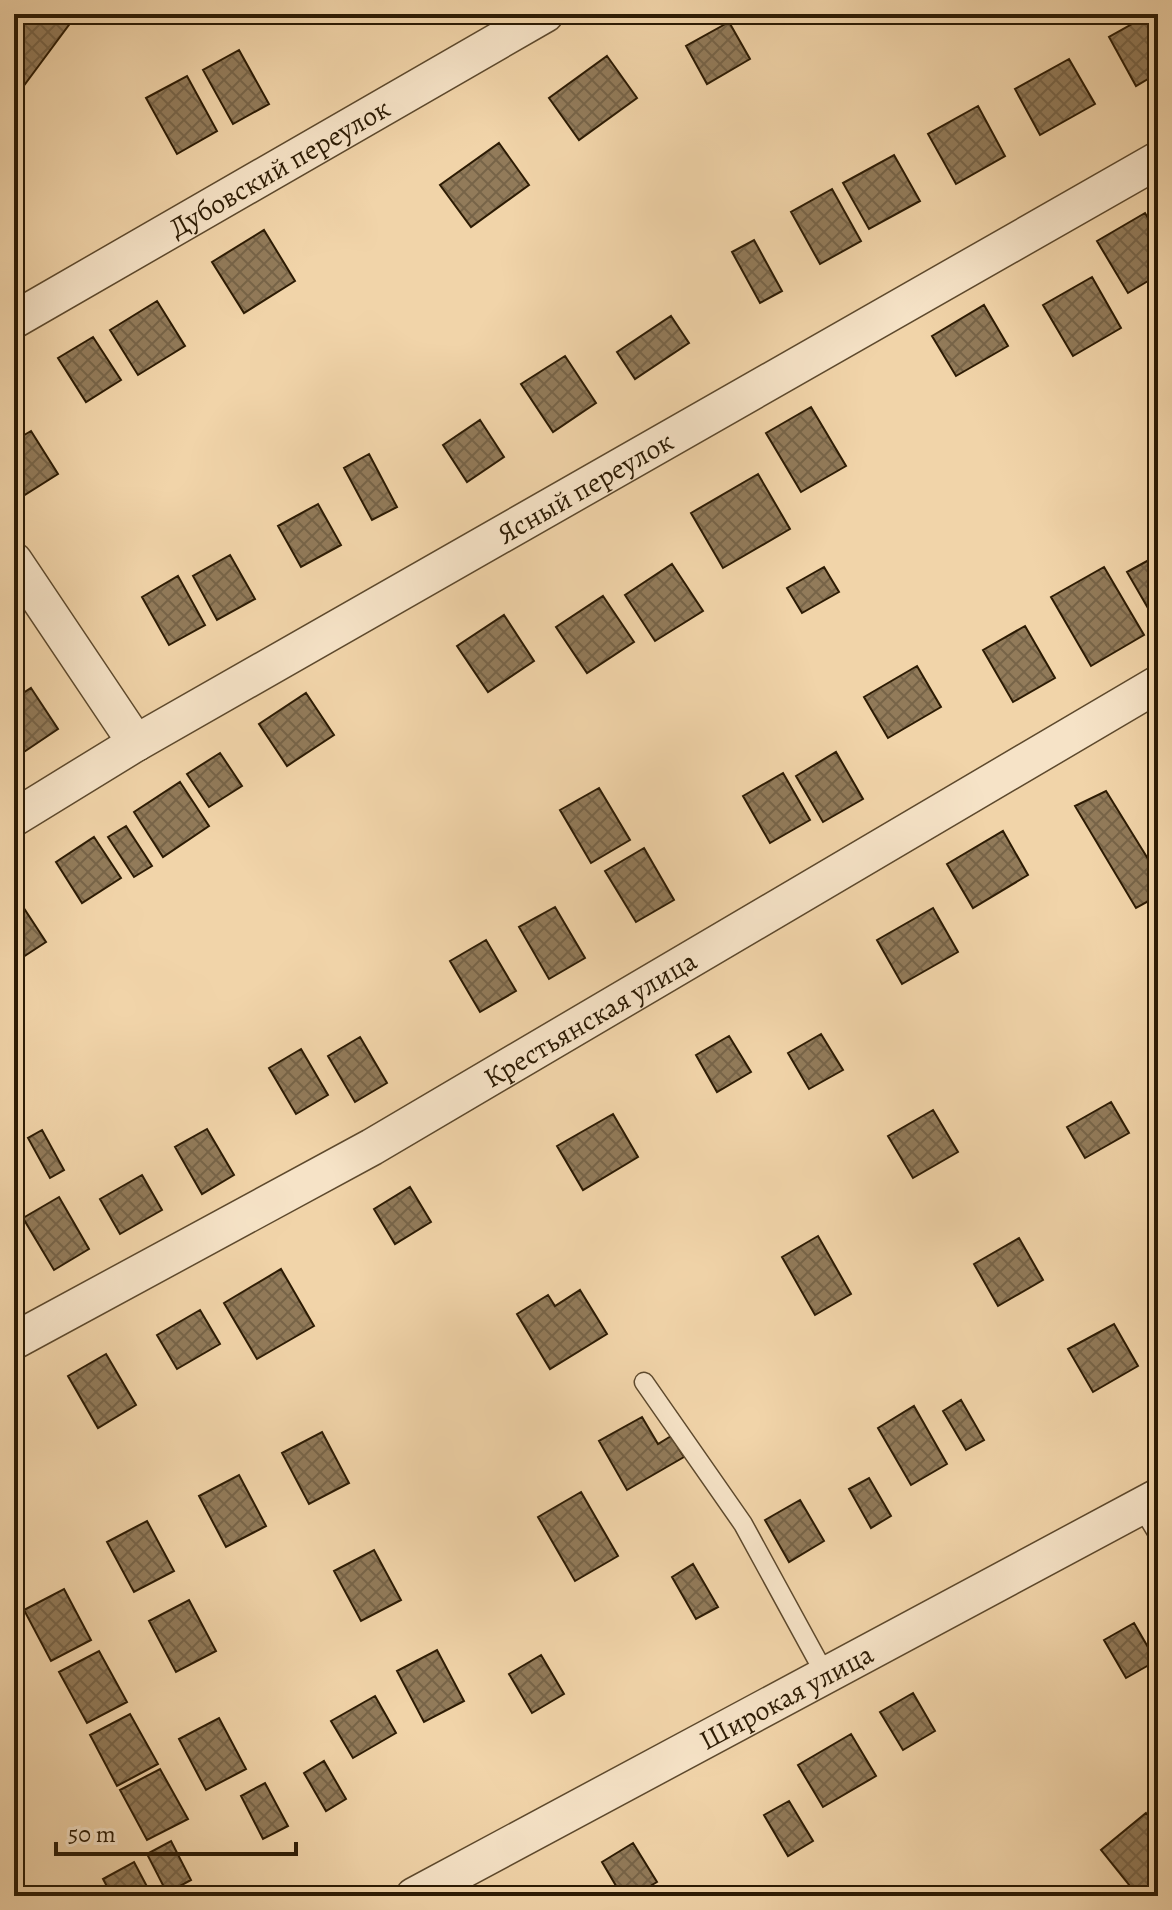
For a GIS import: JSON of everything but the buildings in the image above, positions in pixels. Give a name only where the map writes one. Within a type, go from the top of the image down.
[{"type":"street","name":"Дубовский переулок","points":[[14,320],[545,14]]},
{"type":"street","name":"Ясный переулок","points":[[14,818],[136,743],[1158,160]]},
{"type":"street","points":[[14,561],[136,743]]},
{"type":"street","name":"Крестьянская улица","points":[[14,1341],[372,1147],[1158,684]]},
{"type":"street","name":"Широкая улица","points":[[414,1896],[826,1676],[1152,1512]]},
{"type":"lane","points":[[644,1382],[743,1524],[826,1676]]}]
